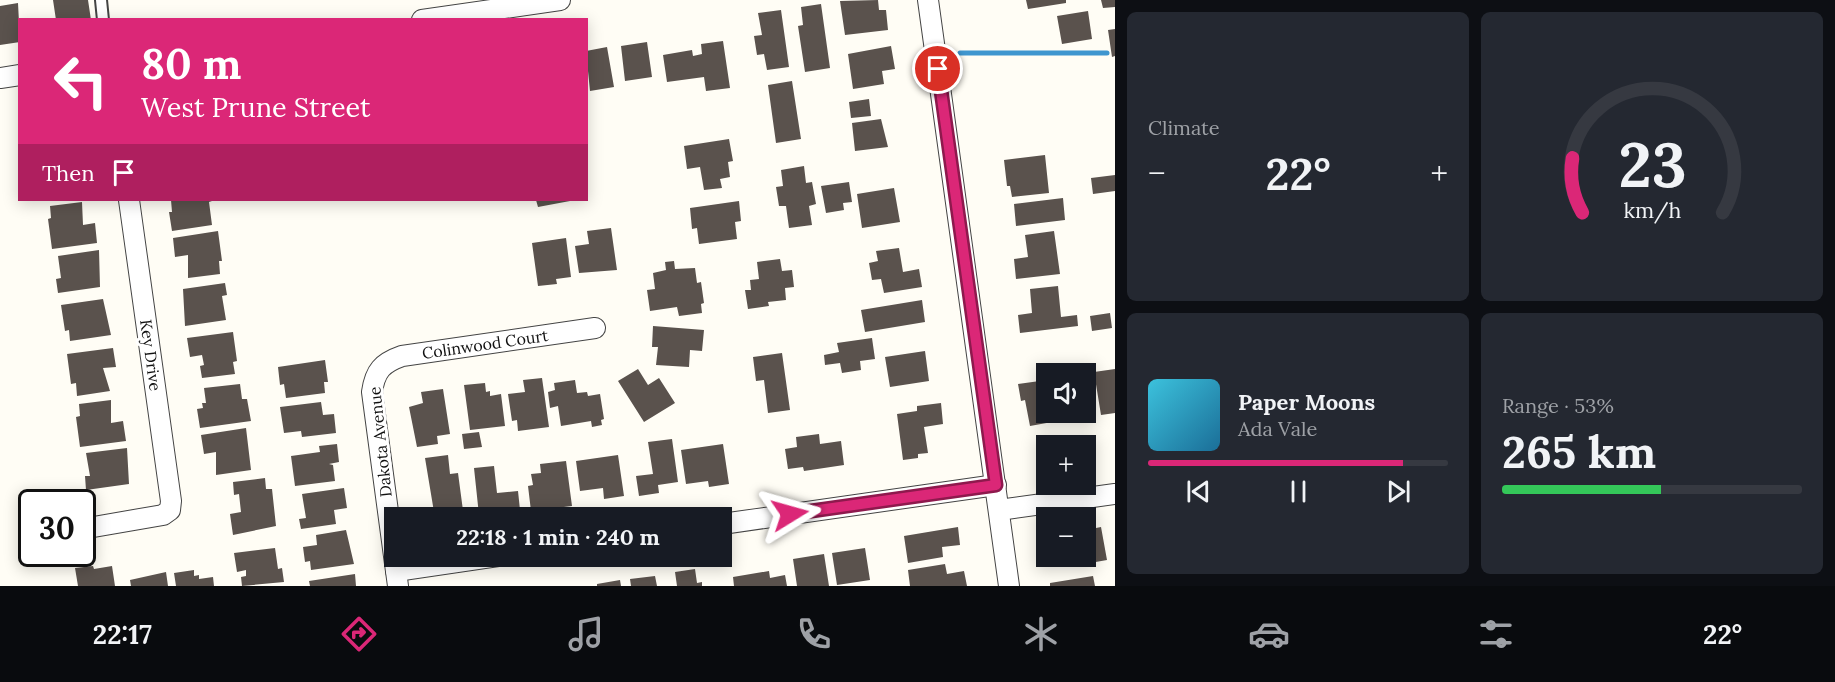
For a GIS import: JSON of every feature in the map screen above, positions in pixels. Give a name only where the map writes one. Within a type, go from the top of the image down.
[{"type":"street","points":[[436,18],[560,0]]},
{"type":"street","points":[[928,0],[1009,586]]},
{"type":"street","points":[[0,78],[18,75]]},
{"type":"street","name":"Key Drive","points":[[96,527],[155,518],[170,510],[170,492],[129,201]]},
{"type":"street","name":"Colinwood Court","points":[[378,369],[387,362],[402,356],[595,328]]},
{"type":"street","name":"Dakota Avenue","points":[[378,369],[372,393],[397,579]]},
{"type":"street","points":[[732,523],[996,485]]},
{"type":"street","points":[[999,510],[1115,494]]},
{"type":"street","points":[[397,579],[450,567]]},
{"type":"lane","points":[[101,0],[104,18]]},
{"type":"building","points":[[53,0],[88,0],[91,18],[56,18]]},
{"type":"building","points":[[878,0],[879,10],[886,10],[888,30],[845,35],[840,1]]},
{"type":"building","points":[[1026,0],[1066,0],[1066,3],[1028,9]]},
{"type":"building","points":[[1101,0],[1115,0],[1115,7],[1103,8]]},
{"type":"building","points":[[18,3],[18,42],[0,45],[0,6]]},
{"type":"building","points":[[821,4],[830,68],[805,72],[798,26],[803,25],[801,7]]},
{"type":"building","points":[[781,10],[789,67],[767,70],[764,54],[757,55],[754,36],[762,35],[758,13]]},
{"type":"building","points":[[1088,11],[1092,39],[1062,44],[1057,16]]},
{"type":"building","points":[[1115,29],[1115,56],[1112,57],[1108,30]]},
{"type":"building","points":[[723,41],[730,88],[706,91],[704,77],[667,82],[663,55],[692,50],[693,56],[702,54],[701,44]]},
{"type":"building","points":[[647,42],[652,77],[625,81],[621,46]]},
{"type":"building","points":[[891,46],[895,69],[882,71],[884,84],[853,89],[848,54]]},
{"type":"building","points":[[607,47],[614,87],[590,91],[588,51]]},
{"type":"building","points":[[792,81],[801,139],[776,143],[768,85]]},
{"type":"building","points":[[869,99],[871,116],[851,118],[849,102]]},
{"type":"building","points":[[881,119],[888,147],[855,151],[852,123]]},
{"type":"building","points":[[729,139],[733,161],[728,162],[730,177],[720,179],[722,188],[704,190],[700,167],[687,169],[684,146]]},
{"type":"building","points":[[1045,155],[1049,193],[1012,197],[1010,186],[1007,186],[1004,160]]},
{"type":"building","points":[[804,166],[806,183],[812,182],[816,204],[809,206],[812,225],[789,228],[786,206],[779,206],[776,187],[783,186],[781,170]]},
{"type":"building","points":[[1115,175],[1115,191],[1093,194],[1091,178]]},
{"type":"building","points":[[849,182],[852,202],[843,203],[844,210],[826,213],[821,186]]},
{"type":"building","points":[[894,188],[900,222],[862,228],[857,194]]},
{"type":"building","points":[[1063,198],[1065,220],[1016,226],[1014,204]]},
{"type":"building","points":[[171,201],[212,201],[209,202],[212,225],[172,231],[169,212],[172,212]]},
{"type":"building","points":[[536,201],[570,201],[538,207]]},
{"type":"building","points":[[739,201],[741,221],[735,222],[737,239],[699,244],[697,228],[692,229],[690,208]]},
{"type":"building","points":[[82,202],[83,225],[95,223],[97,243],[52,249],[48,219],[51,218],[50,206]]},
{"type":"building","points":[[611,228],[617,270],[579,273],[575,246],[589,244],[587,231]]},
{"type":"building","points":[[218,231],[222,261],[219,261],[220,274],[188,278],[188,255],[175,257],[173,238]]},
{"type":"building","points":[[1054,231],[1060,274],[1016,279],[1014,259],[1028,257],[1025,235]]},
{"type":"building","points":[[566,238],[571,277],[556,279],[557,284],[538,286],[532,243]]},
{"type":"building","points":[[899,248],[903,272],[919,269],[922,287],[884,293],[881,279],[872,280],[869,263],[878,261],[876,251]]},
{"type":"building","points":[[99,250],[100,287],[58,293],[56,279],[61,278],[58,256]]},
{"type":"building","points":[[780,259],[782,271],[792,270],[794,287],[785,288],[786,300],[768,302],[769,306],[748,309],[745,290],[751,290],[750,280],[759,279],[757,262]]},
{"type":"building","points":[[674,261],[675,269],[695,268],[697,283],[701,282],[704,303],[701,304],[702,313],[679,316],[677,307],[650,311],[647,290],[655,289],[653,273],[666,270],[665,262]]},
{"type":"building","points":[[225,283],[227,295],[222,296],[226,320],[185,326],[183,289]]},
{"type":"building","points":[[1058,286],[1061,317],[1077,315],[1078,326],[1020,333],[1018,315],[1032,313],[1030,289]]},
{"type":"building","points":[[103,299],[111,335],[70,341],[69,330],[65,331],[61,305]]},
{"type":"building","points":[[922,300],[925,322],[865,332],[861,310]]},
{"type":"building","points":[[1110,313],[1112,328],[1092,331],[1090,316]]},
{"type":"building","points":[[653,326],[704,330],[702,351],[690,350],[689,367],[656,365],[658,347],[652,347]]},
{"type":"building","points":[[233,332],[237,361],[233,362],[235,374],[202,378],[200,366],[204,365],[202,355],[190,357],[187,338]]},
{"type":"building","points":[[872,338],[875,359],[860,361],[861,370],[842,373],[840,363],[825,365],[824,355],[839,352],[837,343]]},
{"type":"building","points":[[113,348],[116,367],[103,368],[110,391],[77,396],[76,383],[71,384],[67,354]]},
{"type":"building","points":[[925,351],[929,381],[890,387],[885,357]]},
{"type":"building","points":[[782,353],[790,410],[768,413],[764,380],[756,381],[753,357]]},
{"type":"building","points":[[325,360],[328,382],[324,382],[325,393],[286,398],[284,384],[280,385],[278,367]]},
{"type":"building","points":[[638,369],[648,385],[659,378],[675,403],[644,422],[618,381]]},
{"type":"building","points":[[1115,369],[1115,413],[1101,415],[1096,372]]},
{"type":"building","points":[[542,378],[549,427],[518,431],[517,420],[512,421],[508,394],[525,392],[523,380]]},
{"type":"building","points":[[575,380],[577,393],[587,392],[588,396],[600,394],[604,419],[601,420],[602,425],[592,427],[591,421],[561,426],[558,406],[550,408],[548,392],[555,390],[554,383]]},
{"type":"building","points":[[1036,382],[1036,423],[1046,423],[1030,426],[1025,400],[1021,401],[1018,384]]},
{"type":"building","points":[[485,383],[486,392],[490,391],[490,396],[501,394],[505,426],[470,430],[464,385]]},
{"type":"building","points":[[240,384],[242,399],[247,399],[251,421],[200,428],[197,409],[203,408],[202,403],[206,403],[204,388]]},
{"type":"building","points":[[443,389],[450,434],[437,436],[438,444],[417,447],[409,407],[423,403],[421,392]]},
{"type":"building","points":[[111,400],[111,423],[123,421],[126,441],[80,447],[76,417],[80,416],[79,404]]},
{"type":"building","points":[[321,402],[323,415],[334,414],[336,433],[302,437],[301,431],[284,433],[280,407]]},
{"type":"building","points":[[941,403],[943,424],[924,427],[928,453],[918,454],[918,458],[903,460],[897,414],[917,411],[917,406]]},
{"type":"building","points":[[246,428],[251,470],[216,475],[216,452],[204,454],[201,435]]},
{"type":"building","points":[[479,432],[482,447],[464,449],[462,434]]},
{"type":"building","points":[[819,434],[820,444],[841,441],[844,465],[804,471],[803,467],[788,469],[785,449],[797,447],[796,437]]},
{"type":"building","points":[[672,439],[678,482],[658,485],[659,493],[639,496],[636,476],[653,474],[648,442]]},
{"type":"building","points":[[337,444],[339,462],[329,464],[333,465],[335,481],[295,486],[291,456],[320,452],[319,446]]},
{"type":"building","points":[[723,444],[729,484],[709,487],[708,481],[686,484],[681,450]]},
{"type":"building","points":[[127,448],[129,484],[86,489],[85,476],[90,476],[86,453]]},
{"type":"building","points":[[448,455],[450,474],[458,473],[463,507],[433,507],[425,458]]},
{"type":"building","points":[[618,455],[624,496],[604,499],[603,488],[580,491],[576,461]]},
{"type":"building","points":[[566,461],[572,506],[531,507],[528,486],[533,485],[531,474],[541,473],[540,464]]},
{"type":"building","points":[[494,466],[497,493],[518,491],[520,507],[478,507],[474,468]]},
{"type":"building","points":[[265,478],[266,489],[272,489],[276,526],[233,535],[230,514],[241,512],[239,494],[234,495],[233,482]]},
{"type":"building","points":[[344,488],[347,508],[334,510],[336,524],[301,529],[299,519],[306,518],[302,494]]},
{"type":"building","points":[[958,527],[960,545],[942,547],[943,557],[908,563],[904,536]]},
{"type":"building","points":[[1101,527],[1107,560],[1096,562],[1096,528]]},
{"type":"building","points":[[346,530],[354,564],[311,570],[310,561],[305,562],[303,547],[317,545],[316,535]]},
{"type":"building","points":[[275,548],[278,569],[282,568],[284,582],[242,586],[241,577],[246,576],[246,570],[237,572],[234,553]]},
{"type":"building","points":[[865,548],[870,580],[837,585],[832,553]]},
{"type":"building","points":[[824,554],[829,586],[797,586],[793,559]]},
{"type":"building","points":[[945,564],[947,574],[964,571],[967,586],[910,586],[908,570]]},
{"type":"building","points":[[112,566],[115,586],[78,586],[75,568],[93,567],[94,569]]},
{"type":"building","points":[[695,569],[697,583],[702,582],[702,586],[677,586],[675,572]]},
{"type":"building","points":[[194,570],[194,576],[199,575],[199,579],[213,577],[214,586],[176,586],[174,573]]},
{"type":"building","points":[[769,571],[770,578],[785,575],[787,586],[734,586],[733,577]]},
{"type":"building","points":[[166,572],[168,586],[131,586],[130,580]]},
{"type":"building","points":[[355,574],[356,586],[310,586],[309,581]]},
{"type":"building","points":[[655,576],[657,586],[631,586],[630,579]]},
{"type":"building","points":[[1093,576],[1095,586],[1050,586],[1050,583]]},
{"type":"building","points":[[620,580],[621,586],[597,586],[597,584]]},
{"type":"waterway","points":[[960,53],[1107,53]]},
{"type":"route","points":[[790,514],[996,485],[938,69]]}]
